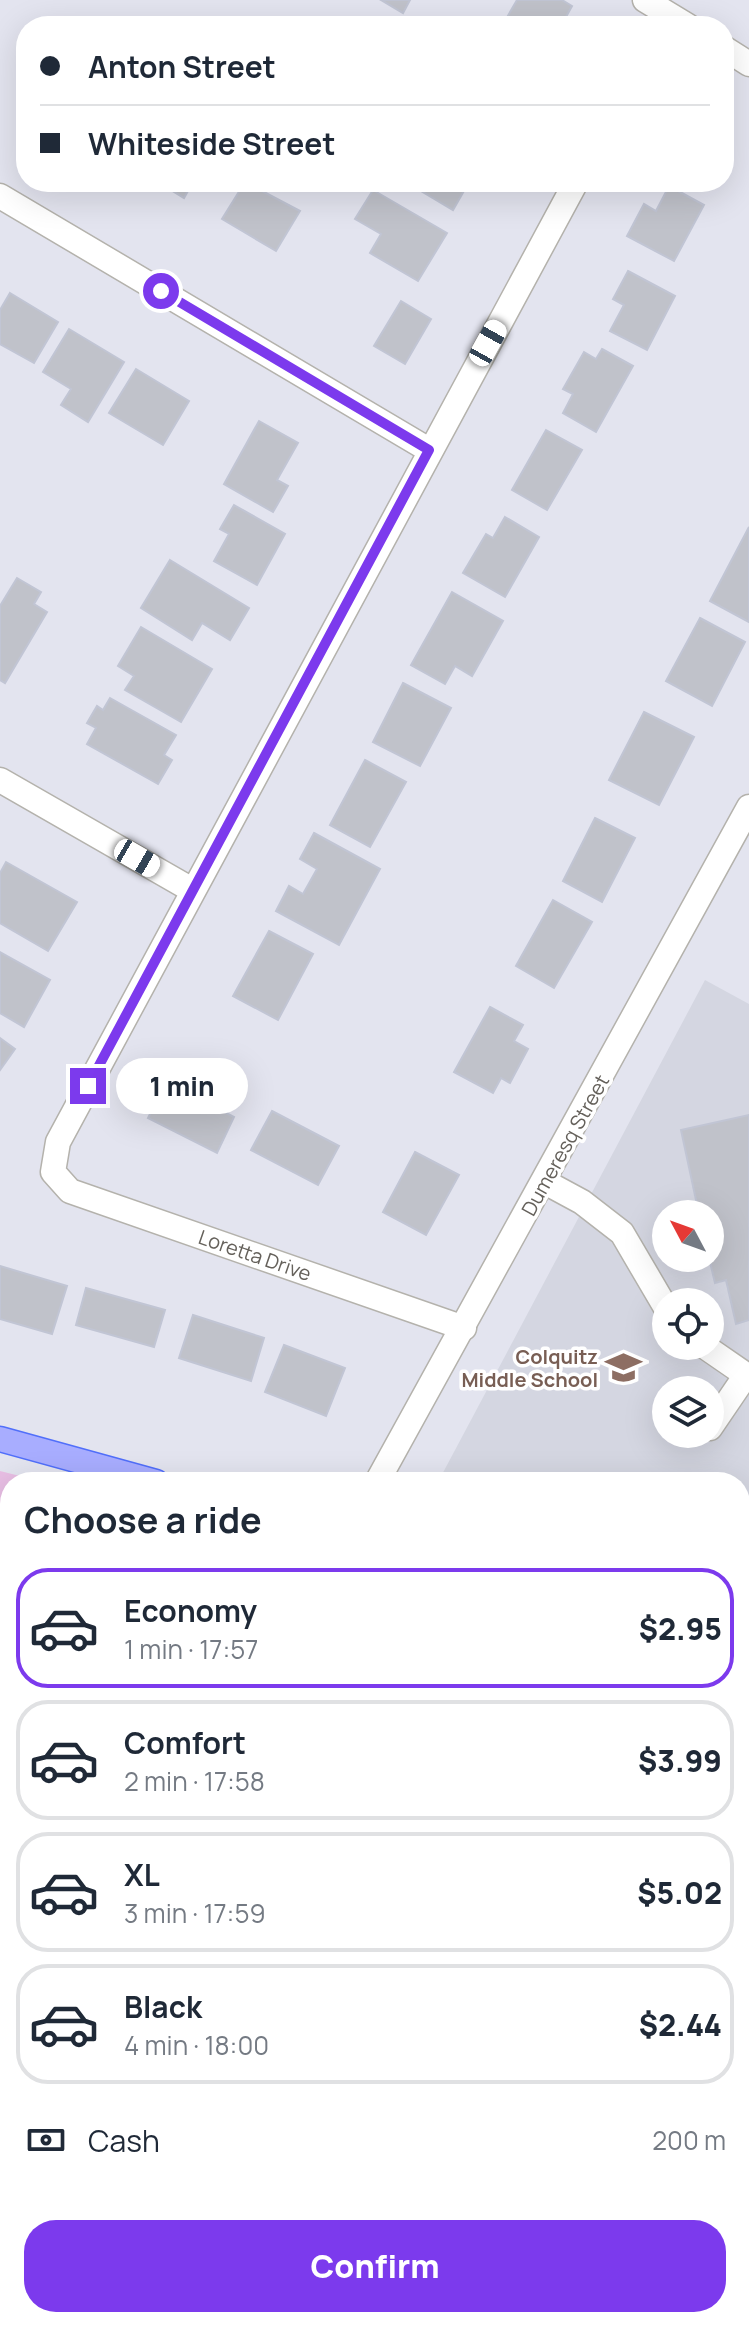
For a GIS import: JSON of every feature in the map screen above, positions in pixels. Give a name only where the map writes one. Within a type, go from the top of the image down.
[{"type":"main road","points":[[0,1439],[120,1472]]},
{"type":"street","points":[[645,0],[674,16]]},
{"type":"street","points":[[0,780],[192,890],[571,192]]},
{"type":"street","points":[[0,196],[429,450]]},
{"type":"street","name":"Dumeresq Street","points":[[383,1472],[749,807]]},
{"type":"street","name":"Loretta Drive","points":[[192,890],[58,1142],[53,1172],[70,1191],[464,1328]]},
{"type":"street","points":[[545,1182],[582,1202],[622,1233],[654,1288]]},
{"type":"street","points":[[724,1360],[748,1376],[724,1409]]},
{"type":"shaded area","name":"Colquitz Middle School","points":[[705,980],[749,1004],[749,1472],[443,1472]]},
{"type":"building","points":[[381,0],[410,0],[403,13]]},
{"type":"building","points":[[517,0],[562,0],[572,6],[566,16],[508,16]]},
{"type":"building","points":[[239,192],[264,192],[300,211],[276,251],[222,219]]},
{"type":"building","points":[[372,192],[376,192],[447,233],[418,281],[370,253],[381,234],[355,219]]},
{"type":"building","points":[[423,192],[463,192],[453,210]]},
{"type":"building","points":[[666,192],[680,192],[704,205],[674,261],[627,236],[644,204],[656,211]]},
{"type":"building","points":[[628,271],[675,296],[647,350],[610,331],[624,305],[613,299]]},
{"type":"building","points":[[10,293],[58,322],[34,363],[0,344],[0,310]]},
{"type":"building","points":[[401,301],[431,319],[405,364],[374,346]]},
{"type":"building","points":[[69,329],[124,362],[88,422],[61,405],[71,389],[43,372]]},
{"type":"building","points":[[602,349],[633,366],[596,432],[563,413],[573,394],[563,389],[584,352],[596,359]]},
{"type":"building","points":[[136,369],[189,401],[163,445],[109,413]]},
{"type":"building","points":[[259,421],[298,443],[277,480],[288,486],[273,512],[224,484]]},
{"type":"building","points":[[546,430],[582,450],[547,510],[512,490]]},
{"type":"building","points":[[234,505],[285,534],[257,585],[214,561],[229,534],[220,529]]},
{"type":"building","points":[[505,517],[539,537],[505,597],[463,573],[486,534],[493,538]]},
{"type":"building","points":[[749,527],[749,622],[710,601]]},
{"type":"building","points":[[170,560],[249,608],[230,640],[202,623],[192,640],[141,608]]},
{"type":"building","points":[[17,578],[41,592],[34,604],[47,612],[5,683],[0,680],[0,606]]},
{"type":"building","points":[[452,592],[503,621],[472,676],[455,666],[445,684],[411,665]]},
{"type":"building","points":[[700,618],[745,642],[712,706],[666,681]]},
{"type":"building","points":[[141,627],[212,669],[181,722],[125,690],[134,676],[118,666]]},
{"type":"building","points":[[403,683],[451,708],[420,766],[373,742]]},
{"type":"building","points":[[110,698],[176,735],[164,755],[172,760],[158,784],[87,744],[96,728],[87,723],[97,706],[103,710]]},
{"type":"building","points":[[644,712],[694,737],[659,805],[609,780]]},
{"type":"building","points":[[365,760],[406,782],[370,847],[330,825]]},
{"type":"building","points":[[595,818],[635,838],[602,902],[563,881]]},
{"type":"building","points":[[314,833],[380,869],[339,945],[276,911],[289,886],[303,894],[317,869],[300,859]]},
{"type":"building","points":[[6,862],[77,902],[48,951],[0,923],[0,873]]},
{"type":"building","points":[[553,900],[592,922],[554,988],[516,966]]},
{"type":"building","points":[[269,931],[313,954],[278,1020],[233,996]]},
{"type":"building","points":[[0,952],[50,980],[24,1027],[0,1013]]},
{"type":"building","points":[[490,1007],[523,1025],[514,1041],[528,1049],[510,1083],[501,1078],[493,1093],[454,1072]]},
{"type":"building","points":[[0,1038],[15,1049],[0,1070]]},
{"type":"building","points":[[166,1082],[234,1117],[217,1153],[148,1118]]},
{"type":"building","points":[[272,1111],[339,1146],[318,1185],[251,1150]]},
{"type":"building","points":[[749,1115],[749,1320],[736,1324],[726,1280],[715,1283],[712,1272],[724,1272],[724,1200],[696,1200],[681,1130]]},
{"type":"building","points":[[415,1152],[459,1175],[426,1235],[383,1212]]},
{"type":"building","points":[[0,1266],[67,1286],[52,1334],[0,1319]]},
{"type":"building","points":[[86,1288],[165,1310],[154,1347],[76,1325]]},
{"type":"building","points":[[193,1315],[264,1338],[251,1381],[179,1358]]},
{"type":"building","points":[[284,1345],[345,1368],[326,1416],[265,1392]]},
{"type":"place","name":"Colquitz Middle School","points":[[624,1368]]},
{"type":"route","points":[[88,1086],[429,450],[161,291]]}]
